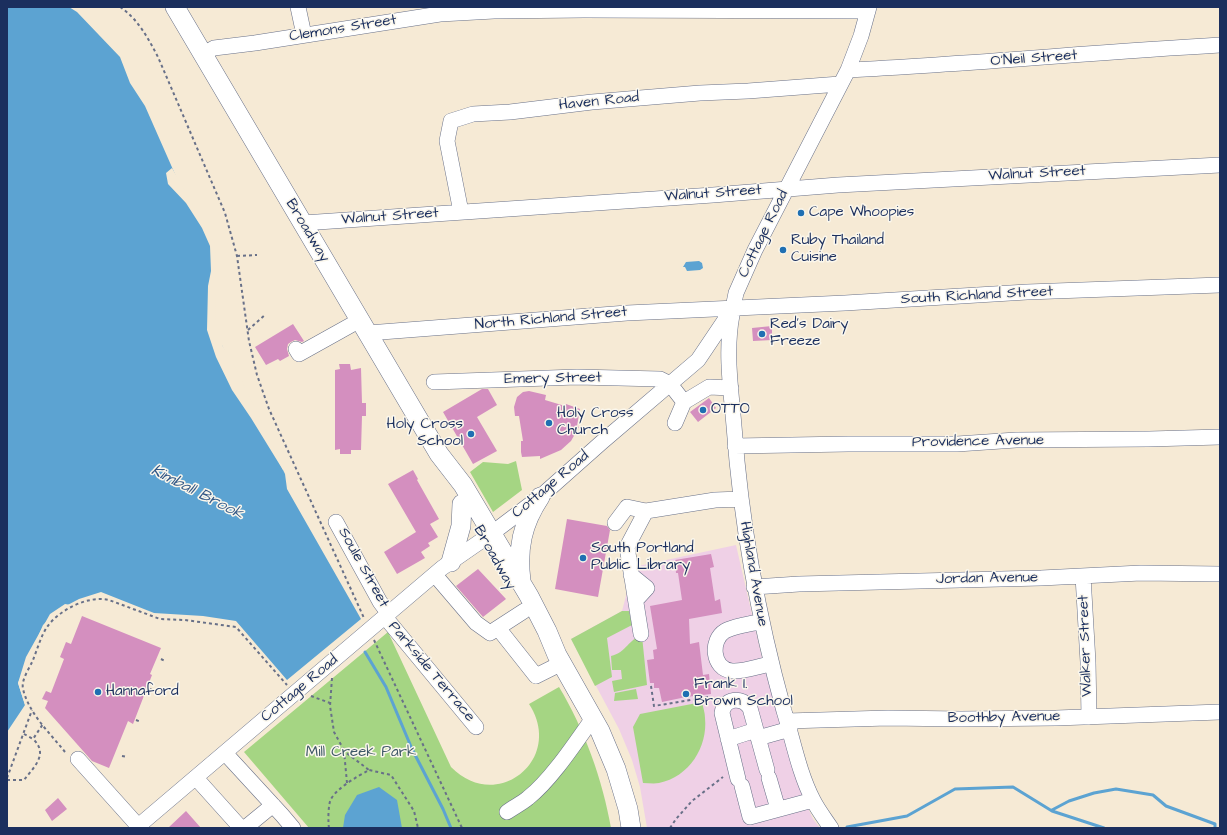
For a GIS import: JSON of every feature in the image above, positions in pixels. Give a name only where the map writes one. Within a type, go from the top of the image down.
[{"type":"main road","name":"Broadway","points":[[175,7],[439,454],[463,485],[524,611],[543,641],[559,659]]},
{"type":"main road","name":"Broadway","points":[[439,454],[456,495],[476,526],[487,537],[522,584],[547,631],[559,659],[600,731],[616,769],[628,809],[631,828]]},
{"type":"main road","points":[[522,584],[519,556],[522,533],[527,519],[540,497]]},
{"type":"main road","points":[[451,562],[461,526],[462,504]]},
{"type":"street","points":[[298,7],[304,35]]},
{"type":"street","name":"Clemons Street","points":[[203,54],[214,48],[440,14],[494,9],[869,9]]},
{"type":"street","name":"Cottage Road","points":[[138,827],[435,575],[540,497],[698,360],[733,308],[736,294],[755,250],[848,70],[859,42],[869,9]]},
{"type":"street","name":"O'Neil Street","points":[[848,70],[906,68],[1220,45]]},
{"type":"street","name":"Haven Road","points":[[461,212],[447,141],[451,121],[473,114],[510,112],[592,102],[840,84]]},
{"type":"street","name":"Walnut Street","points":[[303,223],[713,196],[786,188],[1220,165]]},
{"type":"street","name":"South Richland Street","points":[[733,308],[1027,292],[1220,285]]},
{"type":"street","name":"North Richland Street","points":[[364,327],[733,308]]},
{"type":"street","name":"Highland Avenue","points":[[733,308],[729,330],[728,363],[740,500],[754,587],[771,664],[803,774],[813,800],[831,828]]},
{"type":"street","points":[[296,349],[299,354],[364,327]]},
{"type":"street","name":"Emery Street","points":[[434,382],[577,377],[660,379],[670,384]]},
{"type":"street","points":[[670,384],[684,402]]},
{"type":"street","points":[[675,423],[684,402],[709,387],[731,388]]},
{"type":"street","name":"Providence Avenue","points":[[735,446],[957,444],[1016,440],[1220,437]]},
{"type":"street","points":[[615,524],[627,507],[649,507],[666,511],[714,500],[740,500]]},
{"type":"street","points":[[641,634],[636,600],[624,547],[649,507]]},
{"type":"street","name":"Soule Street","points":[[336,522],[387,616]]},
{"type":"street","name":"Jordan Avenue","points":[[754,587],[799,584],[1020,579],[1141,572],[1220,574]]},
{"type":"street","points":[[435,575],[476,624],[490,633],[524,611]]},
{"type":"street","name":"Walker Street","points":[[1083,576],[1088,662],[1089,717]]},
{"type":"street","name":"Parkside Terrace","points":[[387,616],[476,727]]},
{"type":"street","points":[[761,622],[725,631],[717,640],[715,649],[716,660],[721,666],[730,671],[771,664]]},
{"type":"street","points":[[498,628],[536,676],[559,659]]},
{"type":"street","points":[[778,809],[750,708],[742,701],[730,701],[722,708],[722,713],[750,817],[813,800]]},
{"type":"street","name":"Boothby Avenue","points":[[728,739],[757,734],[788,725],[888,718],[961,719],[1089,717],[1220,712]]},
{"type":"street","points":[[508,812],[529,797],[544,782],[593,718]]},
{"type":"street","points":[[225,753],[293,828]]},
{"type":"street","points":[[72,755],[138,827]]},
{"type":"street","points":[[196,778],[241,828]]},
{"type":"street","points":[[244,828],[273,805]]},
{"type":"path","points":[[120,7],[138,24],[150,40],[225,213],[237,256],[248,330],[258,375],[269,409],[365,621]]},
{"type":"path","points":[[237,256],[257,255]]},
{"type":"path","points":[[248,330],[265,315]]},
{"type":"path","points":[[72,755],[32,710],[26,698],[23,684],[47,627],[65,611],[85,600],[109,600],[160,619],[185,620],[236,626],[288,686]]},
{"type":"path","points":[[373,639],[462,828]]},
{"type":"path","points":[[161,660],[165,661]]},
{"type":"path","points":[[332,676],[330,703],[334,732],[345,752],[369,770],[391,775],[414,811],[418,828]]},
{"type":"path","points":[[651,686],[654,706],[708,696]]},
{"type":"path","points":[[149,689],[154,690]]},
{"type":"path","points":[[309,695],[330,703]]},
{"type":"path","points":[[24,734],[33,739],[39,745],[40,753],[38,763],[24,780],[7,779],[32,710]]},
{"type":"path","points":[[136,720],[141,722]]},
{"type":"path","points":[[33,739],[43,724]]},
{"type":"path","points":[[345,752],[344,751],[347,784]]},
{"type":"path","points":[[122,756],[127,757]]},
{"type":"path","points":[[329,828],[328,823],[331,800],[347,784],[369,770]]},
{"type":"path","points":[[670,828],[692,801],[722,777]]},
{"type":"shaded area","name":"Frank I. Brown School","points":[[736,545],[762,658],[802,795],[813,819],[820,828],[647,828],[640,787],[632,760],[619,729],[571,639],[622,611],[631,577],[629,568]]},
{"type":"green space","points":[[516,461],[522,490],[493,512],[470,472],[483,462],[508,464]]},
{"type":"green space","points":[[622,611],[629,611],[632,625],[607,638],[612,677],[595,686],[571,639]]},
{"type":"green space","name":"Mill Creek Park","points":[[388,632],[451,767],[469,780],[488,785],[505,782],[521,774],[532,760],[538,744],[538,724],[529,704],[559,687],[577,720],[591,755],[603,792],[611,828],[309,828],[244,752]]},
{"type":"green space","points":[[642,636],[647,685],[614,692],[612,681],[622,679],[621,670],[612,670],[611,656],[620,652],[638,637]]},
{"type":"green space","points":[[636,689],[638,699],[614,701],[615,693]]},
{"type":"green space","points":[[702,702],[705,716],[705,729],[700,750],[694,759],[688,767],[670,780],[657,783],[643,783],[633,727],[640,714]]},
{"type":"water","points":[[7,7],[69,7],[77,12],[120,57],[130,83],[145,106],[182,190],[214,245],[214,329],[285,474],[287,489],[361,619],[287,680],[236,621],[203,616],[154,613],[101,592],[79,599],[60,609],[43,625],[18,683],[25,705],[7,732]]},
{"type":"water","points":[[699,261],[702,263],[703,268],[700,270],[687,271],[685,267],[683,267],[686,262]]},
{"type":"water","points":[[379,787],[397,800],[402,828],[343,828],[345,815],[357,795]]},
{"type":"pier","points":[[172,168],[215,244],[216,328],[222,340],[222,345],[233,363],[284,468],[283,470],[232,390],[216,357],[207,330],[208,286],[211,271],[210,246],[202,228],[186,203],[168,184],[166,173]]},
{"type":"pier","points":[[65,604],[71,605],[61,611],[45,626],[20,683],[25,705],[18,683],[26,657],[50,614]]},
{"type":"building","points":[[293,324],[304,341],[302,342],[295,340],[291,342],[288,344],[287,349],[289,356],[280,361],[278,359],[266,365],[255,347]]},
{"type":"building","name":"Red's Dairy Freeze","points":[[772,326],[772,340],[753,341],[752,328]]},
{"type":"building","points":[[339,364],[350,364],[351,370],[361,368],[362,403],[366,403],[366,416],[362,416],[361,450],[351,450],[351,454],[340,454],[340,449],[335,450],[335,370],[340,369]]},
{"type":"building","name":"Holy Cross School","points":[[482,389],[488,389],[497,405],[477,417],[497,451],[473,464],[443,412]]},
{"type":"building","name":"Holy Cross Church","points":[[529,391],[546,395],[545,400],[565,406],[566,404],[580,409],[577,426],[579,427],[571,441],[561,450],[540,459],[540,456],[522,457],[521,441],[523,441],[519,416],[515,416],[514,407],[517,397],[523,392]]},
{"type":"building","name":"OTTO","points":[[709,398],[716,408],[698,422],[690,412]]},
{"type":"building","points":[[413,470],[439,519],[430,524],[438,537],[428,543],[430,546],[421,552],[425,558],[397,574],[384,552],[416,532],[388,484]]},
{"type":"building","name":"South Portland Public Library","points":[[567,519],[607,526],[610,530],[598,597],[555,589]]},
{"type":"building","points":[[711,554],[714,567],[710,568],[715,601],[720,599],[722,613],[689,619],[690,644],[699,642],[703,675],[709,674],[711,694],[662,702],[659,688],[654,688],[654,683],[650,683],[647,660],[654,659],[653,650],[657,649],[650,606],[682,600],[678,573],[676,573],[675,560]]},
{"type":"building","points":[[478,569],[506,599],[483,617],[456,586]]},
{"type":"building","name":"Hannaford","points":[[82,616],[161,648],[150,674],[152,675],[133,724],[128,721],[109,768],[92,761],[45,708],[48,701],[42,699],[46,691],[51,693],[64,659],[60,657],[66,642],[71,644]]},
{"type":"building","points":[[58,798],[67,809],[52,821],[45,810]]},
{"type":"building","points":[[186,811],[201,828],[168,828]]},
{"type":"waterway","name":"Kimball Brook","points":[[365,652],[386,687],[412,749],[443,809],[451,828]]},
{"type":"waterway","name":"Kimball Brook","points":[[847,827],[907,816],[955,789],[1013,787],[1052,811],[1104,828]]},
{"type":"waterway","points":[[1052,810],[1069,801],[1094,793],[1116,789],[1153,795],[1166,806],[1215,824],[1215,828]]},
{"type":"place","name":"Cape Whoopies","points":[[801,213]]},
{"type":"place","name":"Ruby Thailand Cuisine","points":[[783,250]]},
{"type":"place","name":"Red's Dairy Freeze","points":[[762,334]]},
{"type":"place","name":"OTTO","points":[[703,410]]},
{"type":"place","name":"Holy Cross Church","points":[[549,423]]},
{"type":"place","name":"Holy Cross School","points":[[471,434]]},
{"type":"place","name":"South Portland Public Library","points":[[583,558]]},
{"type":"place","name":"Hannaford","points":[[98,692]]},
{"type":"place","name":"Frank I. Brown School","points":[[686,694]]}]
